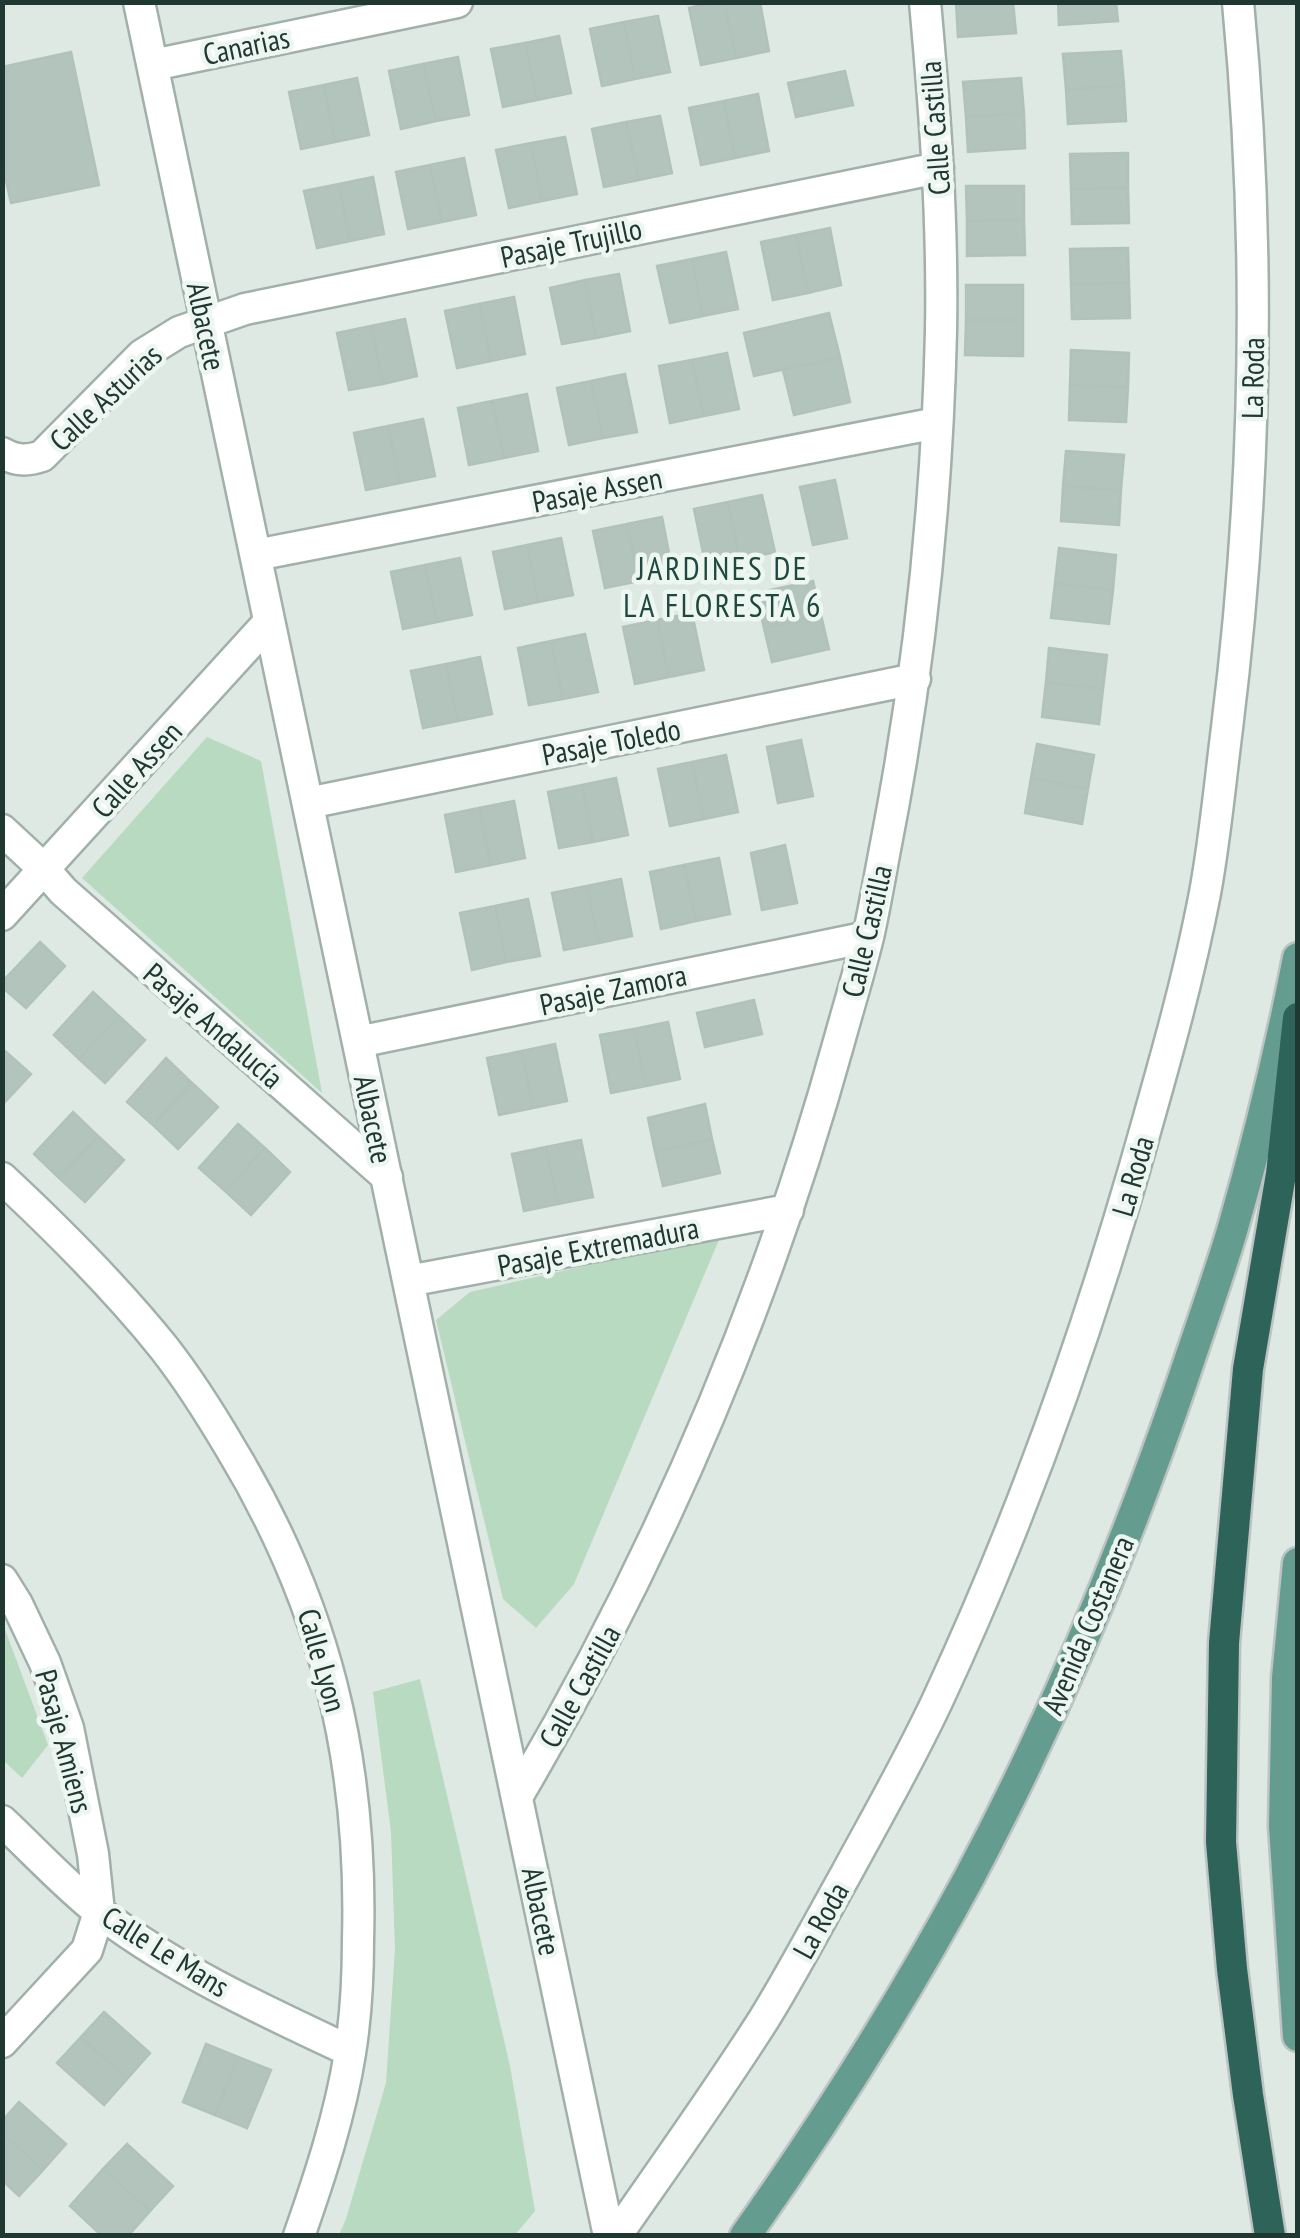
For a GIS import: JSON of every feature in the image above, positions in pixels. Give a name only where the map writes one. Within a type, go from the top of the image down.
[{"type":"highway","points":[[1270,2236],[1236,2005],[1220,1842],[1224,1644],[1248,1370],[1280,1174],[1298,1018]]},
{"type":"main road","name":"Avenida Costanera","points":[[746,2236],[836,2102],[970,1875],[1087,1630],[1161,1443],[1232,1233],[1264,1113],[1298,958]]},
{"type":"main road","points":[[1298,1563],[1287,1678],[1284,1826],[1298,2036]]},
{"type":"street","name":"Albacete","points":[[139,2],[612,2236]]},
{"type":"street","name":"Canarias","points":[[152,65],[457,2]]},
{"type":"street","name":"Calle Castilla","points":[[518,1795],[591,1668],[671,1506],[726,1379],[788,1210],[868,937],[915,680],[938,422],[938,168],[925,2]]},
{"type":"street","name":"La Roda","points":[[612,2236],[719,2088],[767,2014],[938,1700],[990,1584],[1076,1359],[1169,1046],[1206,889],[1237,648],[1248,507],[1254,368],[1253,230],[1238,2]]},
{"type":"street","name":"Pasaje Trujillo","points":[[206,324],[245,309],[938,168]]},
{"type":"street","name":"Calle Asturias","points":[[2,453],[28,461],[42,456],[142,356],[179,332],[206,324]]},
{"type":"street","name":"Pasaje Assen","points":[[256,555],[938,422]]},
{"type":"street","name":"Calle Assen","points":[[2,916],[269,622]]},
{"type":"street","name":"Pasaje Toledo","points":[[308,803],[915,680]]},
{"type":"street","name":"Pasaje Andalucía","points":[[2,830],[62,891],[386,1177]]},
{"type":"street","name":"Pasaje Zamora","points":[[358,1042],[868,937]]},
{"type":"street","name":"Calle Lyon","points":[[2,1178],[83,1256],[166,1352],[211,1415],[252,1482],[287,1552],[333,1683],[355,1820],[360,1897],[358,1974],[339,2108],[299,2236]]},
{"type":"street","name":"Pasaje Extremadura","points":[[408,1281],[788,1210]]},
{"type":"street","name":"Pasaje Amiens","points":[[2,1580],[46,1663],[68,1728],[93,1854],[99,1912]]},
{"type":"street","name":"Calle Le Mans","points":[[2,1821],[99,1912],[150,1949],[202,1979],[350,2050]]},
{"type":"street","points":[[2,2042],[87,1950],[99,1912]]},
{"type":"green space","points":[[207,737],[261,761],[322,1093],[82,878]]},
{"type":"green space","points":[[721,1235],[574,1584],[536,1628],[503,1599],[436,1320],[470,1292]]},
{"type":"green space","points":[[3,1624],[48,1745],[22,1778],[3,1760]]},
{"type":"green space","points":[[420,1679],[510,2066],[535,2211],[515,2235],[339,2235],[386,2083],[395,1949],[391,1832],[373,1692]]},
{"type":"building","points":[[724,2],[736,58],[701,65],[689,8]]},
{"type":"building","points":[[724,2],[760,2],[769,51],[736,58]]},
{"type":"building","points":[[956,2],[1013,2],[1016,33],[958,37]]},
{"type":"building","points":[[1058,2],[1116,2],[1118,21],[1059,25]]},
{"type":"building","points":[[658,16],[670,72],[635,79],[624,22]]},
{"type":"building","points":[[624,22],[635,79],[602,86],[590,29]]},
{"type":"building","points":[[559,36],[571,93],[537,100],[525,43]]},
{"type":"building","points":[[525,43],[537,100],[503,107],[491,49]]},
{"type":"building","points":[[1121,51],[1124,86],[1066,89],[1063,54]]},
{"type":"building","points":[[71,52],[99,185],[11,203],[2,162],[2,67]]},
{"type":"building","points":[[458,57],[469,115],[436,121],[423,64]]},
{"type":"building","points":[[423,64],[436,121],[401,129],[389,71]]},
{"type":"building","points":[[845,71],[853,105],[796,117],[788,83]]},
{"type":"building","points":[[357,78],[369,135],[335,142],[324,85]]},
{"type":"building","points":[[1021,78],[1024,113],[966,117],[963,82]]},
{"type":"building","points":[[324,85],[335,142],[301,149],[289,92]]},
{"type":"building","points":[[1124,86],[1126,121],[1068,124],[1066,89]]},
{"type":"building","points":[[758,94],[769,151],[735,158],[724,101]]},
{"type":"building","points":[[724,101],[735,158],[701,165],[689,108]]},
{"type":"building","points":[[1024,113],[1025,148],[968,152],[966,117]]},
{"type":"building","points":[[660,116],[672,173],[639,180],[626,122]]},
{"type":"building","points":[[626,122],[639,180],[604,187],[592,129]]},
{"type":"building","points":[[565,137],[577,194],[542,201],[531,143]]},
{"type":"building","points":[[531,143],[542,201],[509,208],[496,150]]},
{"type":"building","points":[[1128,153],[1128,188],[1071,189],[1070,154]]},
{"type":"building","points":[[464,158],[476,215],[442,222],[430,165]]},
{"type":"building","points":[[430,165],[442,222],[408,229],[396,172]]},
{"type":"building","points":[[373,177],[384,234],[350,241],[339,184]]},
{"type":"building","points":[[339,184],[350,241],[317,248],[304,191]]},
{"type":"building","points":[[966,186],[1024,186],[1024,220],[967,221]]},
{"type":"building","points":[[1128,188],[1129,223],[1072,224],[1071,189]]},
{"type":"building","points":[[1024,220],[1025,255],[967,256],[967,221]]},
{"type":"building","points":[[830,228],[841,285],[808,293],[796,235]]},
{"type":"building","points":[[796,235],[808,293],[773,300],[761,242]]},
{"type":"building","points":[[1128,248],[1129,283],[1071,284],[1070,249]]},
{"type":"building","points":[[726,252],[738,309],[703,316],[692,259]]},
{"type":"building","points":[[692,259],[703,316],[670,323],[657,266]]},
{"type":"building","points":[[619,274],[630,331],[596,338],[585,280]]},
{"type":"building","points":[[585,280],[596,338],[562,344],[550,288]]},
{"type":"building","points":[[1129,283],[1130,318],[1072,319],[1071,284]]},
{"type":"building","points":[[966,285],[1023,285],[1023,320],[966,320]]},
{"type":"building","points":[[514,297],[525,354],[491,361],[479,304]]},
{"type":"building","points":[[479,304],[491,361],[457,368],[445,311]]},
{"type":"building","points":[[829,313],[840,357],[754,376],[744,333]]},
{"type":"building","points":[[405,319],[417,376],[383,384],[371,326]]},
{"type":"building","points":[[966,320],[1023,320],[1023,356],[965,355]]},
{"type":"building","points":[[371,326],[383,384],[349,390],[337,333]]},
{"type":"building","points":[[1071,350],[1129,353],[1128,387],[1070,385]]},
{"type":"building","points":[[727,353],[739,409],[704,416],[692,360]]},
{"type":"building","points":[[840,357],[850,402],[794,415],[783,370]]},
{"type":"building","points":[[692,360],[704,416],[670,423],[659,366]]},
{"type":"building","points":[[625,374],[637,432],[603,438],[591,381]]},
{"type":"building","points":[[591,381],[603,438],[569,445],[557,388]]},
{"type":"building","points":[[1070,385],[1128,387],[1126,422],[1069,420]]},
{"type":"building","points":[[527,394],[538,451],[504,458],[492,401]]},
{"type":"building","points":[[492,401],[504,458],[469,465],[458,408]]},
{"type":"building","points":[[423,419],[435,476],[400,483],[388,426]]},
{"type":"building","points":[[388,426],[400,483],[366,490],[354,433]]},
{"type":"building","points":[[1066,451],[1124,455],[1121,490],[1063,486]]},
{"type":"building","points":[[835,480],[847,538],[813,545],[800,487]]},
{"type":"building","points":[[1063,486],[1121,490],[1119,525],[1061,521]]},
{"type":"building","points":[[762,495],[775,552],[740,560],[728,502]]},
{"type":"building","points":[[728,502],[740,560],[706,567],[694,509]]},
{"type":"building","points":[[662,517],[673,574],[639,581],[627,524]]},
{"type":"building","points":[[627,524],[639,581],[605,588],[593,531]]},
{"type":"building","points":[[561,538],[573,595],[538,602],[527,545]]},
{"type":"building","points":[[527,545],[538,602],[505,609],[493,552]]},
{"type":"building","points":[[1059,548],[1116,555],[1113,590],[1055,583]]},
{"type":"building","points":[[460,558],[472,615],[437,622],[425,565]]},
{"type":"building","points":[[425,565],[437,622],[403,629],[391,572]]},
{"type":"building","points":[[813,581],[821,615],[764,628],[756,593]]},
{"type":"building","points":[[1055,583],[1113,590],[1109,624],[1051,618]]},
{"type":"building","points":[[692,613],[704,670],[669,677],[657,620]]},
{"type":"building","points":[[821,615],[829,649],[772,662],[764,628]]},
{"type":"building","points":[[657,620],[669,677],[635,684],[623,627]]},
{"type":"building","points":[[585,634],[598,692],[563,699],[551,641]]},
{"type":"building","points":[[551,641],[563,699],[529,705],[518,648]]},
{"type":"building","points":[[1049,648],[1107,655],[1103,689],[1046,682]]},
{"type":"building","points":[[480,657],[492,714],[458,721],[446,664]]},
{"type":"building","points":[[446,664],[458,721],[423,728],[411,671]]},
{"type":"building","points":[[1046,682],[1103,689],[1099,724],[1042,717]]},
{"type":"building","points":[[801,740],[813,796],[778,803],[767,747]]},
{"type":"building","points":[[1037,744],[1094,755],[1088,789],[1031,778]]},
{"type":"building","points":[[726,755],[738,812],[704,819],[692,762]]},
{"type":"building","points":[[692,762],[704,819],[670,826],[658,769]]},
{"type":"building","points":[[616,778],[628,835],[593,842],[582,785]]},
{"type":"building","points":[[1031,778],[1088,789],[1082,824],[1025,813]]},
{"type":"building","points":[[582,785],[593,842],[559,848],[548,792]]},
{"type":"building","points":[[514,801],[525,858],[491,865],[479,808]]},
{"type":"building","points":[[479,808],[491,865],[456,872],[445,815]]},
{"type":"building","points":[[785,845],[797,903],[762,910],[751,853]]},
{"type":"building","points":[[719,858],[730,914],[696,921],[684,865]]},
{"type":"building","points":[[684,865],[696,921],[661,929],[650,872]]},
{"type":"building","points":[[621,879],[632,936],[599,943],[587,886]]},
{"type":"building","points":[[587,886],[599,943],[564,950],[552,893]]},
{"type":"building","points":[[528,899],[540,956],[506,962],[495,906]]},
{"type":"building","points":[[495,906],[506,962],[472,970],[460,913]]},
{"type":"building","points":[[40,942],[65,966],[26,1008],[2,987],[2,982]]},
{"type":"building","points":[[93,992],[119,1016],[79,1059],[54,1035]]},
{"type":"building","points":[[754,1000],[762,1034],[705,1047],[697,1013]]},
{"type":"building","points":[[119,1016],[145,1040],[105,1083],[79,1059]]},
{"type":"building","points":[[668,1022],[680,1079],[646,1086],[634,1029]]},
{"type":"building","points":[[634,1029],[646,1086],[611,1093],[600,1035]]},
{"type":"building","points":[[555,1044],[567,1101],[533,1108],[522,1051]]},
{"type":"building","points":[[5,1051],[31,1074],[2,1105],[2,1053]]},
{"type":"building","points":[[522,1051],[533,1108],[499,1115],[487,1058]]},
{"type":"building","points":[[166,1058],[192,1083],[153,1125],[127,1102]]},
{"type":"building","points":[[192,1083],[218,1107],[178,1149],[153,1125]]},
{"type":"building","points":[[705,1104],[712,1139],[655,1152],[648,1118]]},
{"type":"building","points":[[73,1112],[98,1136],[59,1178],[34,1154]]},
{"type":"building","points":[[238,1124],[265,1148],[225,1191],[199,1168]]},
{"type":"building","points":[[98,1136],[124,1160],[85,1202],[59,1178]]},
{"type":"building","points":[[712,1139],[720,1173],[663,1186],[655,1152]]},
{"type":"building","points":[[581,1140],[593,1197],[558,1204],[546,1147]]},
{"type":"building","points":[[546,1147],[558,1204],[524,1211],[512,1154]]},
{"type":"building","points":[[265,1148],[290,1172],[251,1215],[225,1191]]},
{"type":"building","points":[[104,2012],[150,2053],[127,2079],[81,2037]]},
{"type":"building","points":[[81,2037],[127,2079],[104,2105],[57,2063]]},
{"type":"building","points":[[206,2044],[238,2057],[215,2115],[183,2102]]},
{"type":"building","points":[[238,2057],[271,2070],[247,2128],[215,2115]]},
{"type":"building","points":[[19,2102],[66,2144],[43,2170],[2,2133],[2,2121]]},
{"type":"building","points":[[2,2133],[43,2170],[19,2196],[2,2180]]},
{"type":"building","points":[[127,2144],[173,2186],[150,2211],[103,2169]]},
{"type":"building","points":[[103,2169],[150,2211],[128,2236],[102,2236],[70,2206]]},
{"type":"district","name":"JARDINES DE LA FLORESTA 6","points":[[723,586]]}]
